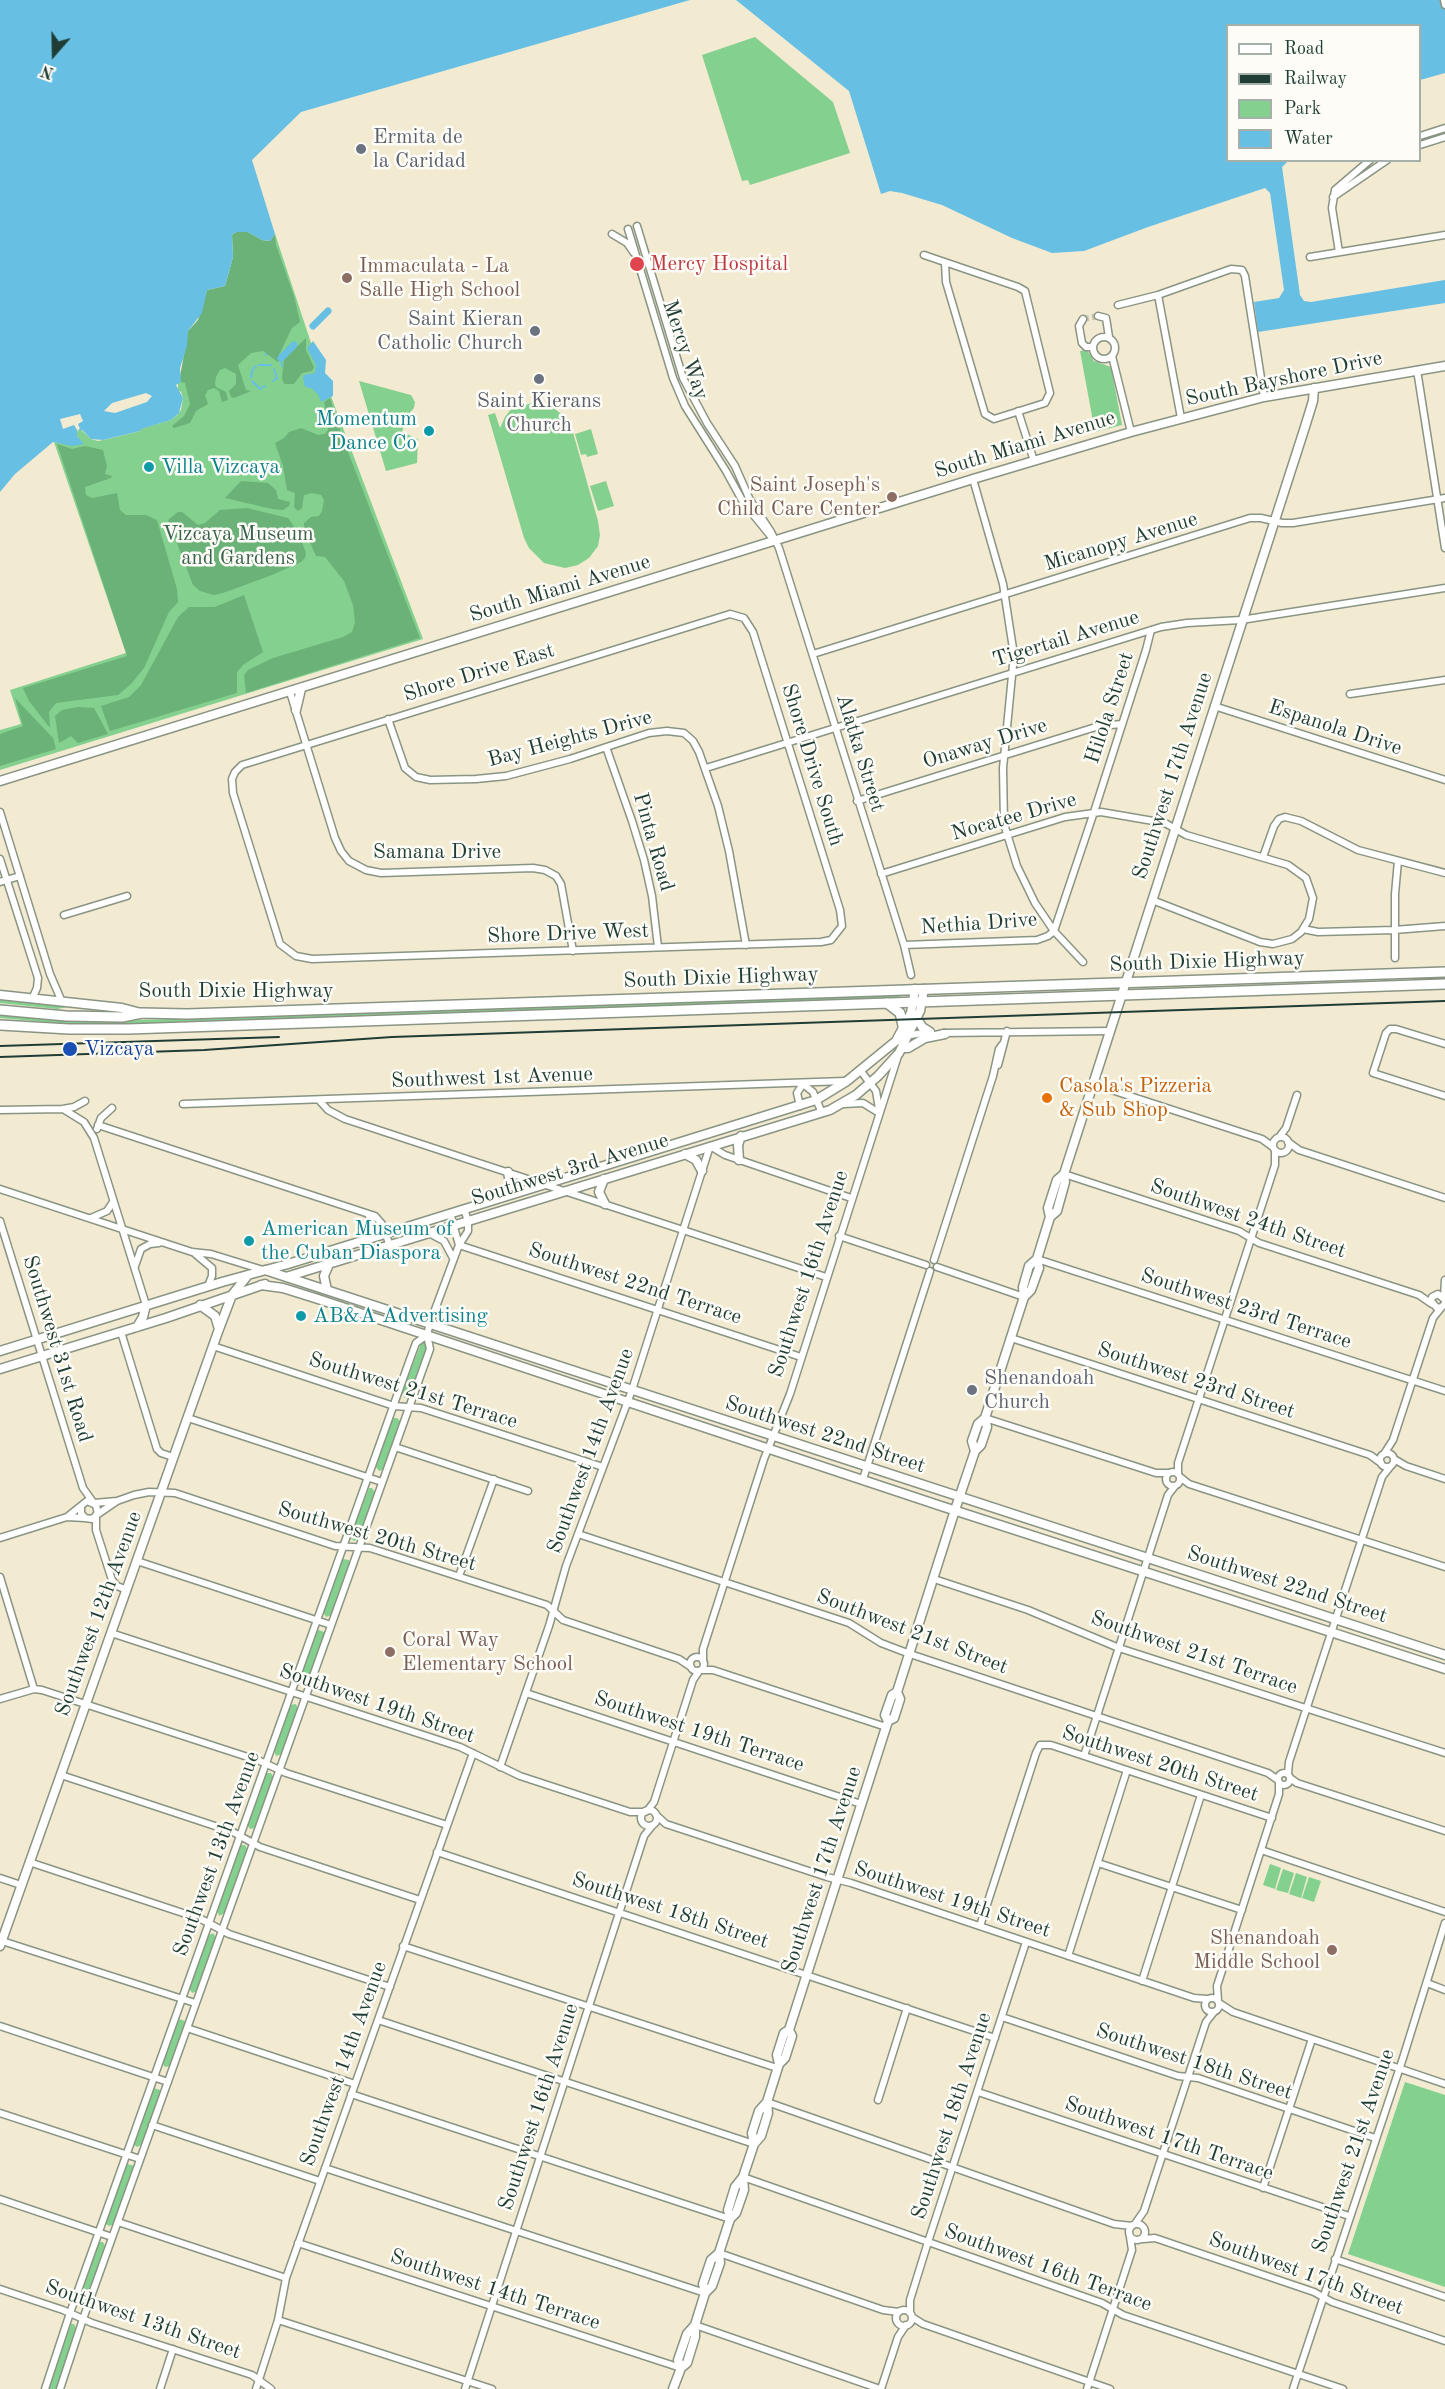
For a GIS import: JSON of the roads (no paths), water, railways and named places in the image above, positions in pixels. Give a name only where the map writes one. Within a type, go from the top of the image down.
[{"type":"highway","name":"South Dixie Highway","points":[[142,1013],[1445,972]]},
{"type":"highway","name":"South Dixie Highway","points":[[0,1024],[69,1029],[128,1029],[1445,984]]},
{"type":"highway","points":[[887,1003],[900,1013],[904,1034]]},
{"type":"highway","points":[[0,1010],[79,1017],[122,1017],[142,1013]]},
{"type":"main road","name":"South Bayshore Drive","points":[[1131,432],[1264,397],[1445,366]]},
{"type":"main road","name":"Southwest 17th Avenue","points":[[674,2389],[681,2368],[687,2363],[705,2293],[712,2286],[718,2271],[719,2253],[730,2219],[736,2213],[744,2190],[743,2177],[754,2144],[761,2136],[768,2113],[766,2102],[778,2066],[785,2058],[792,2036],[789,2030],[861,1804],[887,1724],[894,1718],[900,1699],[897,1692],[975,1451],[981,1445],[987,1427],[985,1418],[1024,1297],[1031,1290],[1039,1268],[1037,1259],[1050,1217],[1057,1211],[1065,1182],[1064,1174],[1313,401],[1314,388]]},
{"type":"main road","name":"South Miami Avenue","points":[[0,781],[1131,432]]},
{"type":"main road","points":[[296,710],[301,689]]},
{"type":"main road","name":"Southwest 16th Avenue","points":[[860,1071],[904,1034],[917,1018],[919,989]]},
{"type":"main road","name":"South Dixie Highway","points":[[0,995],[122,1008],[142,1013]]},
{"type":"main road","name":"Southwest 16th Avenue","points":[[870,1083],[900,1051],[904,1034],[918,1002]]},
{"type":"main road","points":[[917,1018],[922,1027],[930,1032]]},
{"type":"main road","points":[[900,1051],[926,1038],[945,1034]]},
{"type":"main road","name":"Southwest 3rd Avenue","points":[[0,1350],[800,1106],[816,1100],[860,1071]]},
{"type":"main road","name":"Southwest 3rd Avenue","points":[[0,1369],[566,1190],[822,1113],[844,1104],[870,1083]]},
{"type":"main road","points":[[706,1135],[710,1146]]},
{"type":"main road","points":[[739,1160],[738,1145],[741,1136]]},
{"type":"main road","points":[[685,1154],[696,1160],[702,1172]]},
{"type":"main road","points":[[506,1196],[510,1183],[508,1172]]},
{"type":"main road","points":[[604,1179],[600,1192],[604,1204]]},
{"type":"main road","points":[[327,1290],[324,1276],[329,1264]]},
{"type":"main road","name":"Southwest 22nd Street","points":[[265,1270],[960,1499],[1445,1655]]},
{"type":"main road","points":[[231,1295],[249,1274]]},
{"type":"main road","name":"Southwest 22nd Street","points":[[261,1285],[283,1288],[1445,1669]]},
{"type":"main road","name":"Southwest 12th Avenue","points":[[1,1943],[231,1295]]},
{"type":"main road","points":[[136,1327],[143,1317],[146,1305]]},
{"type":"main road","points":[[200,1305],[215,1316],[219,1329]]},
{"type":"street","points":[[1444,0],[1445,5]]},
{"type":"street","points":[[1421,135],[1445,128]]},
{"type":"street","points":[[1421,144],[1445,137]]},
{"type":"street","points":[[1339,252],[1332,208],[1335,190],[1368,162]]},
{"type":"street","points":[[1333,197],[1384,162]]},
{"type":"street","name":"Mercy Way","points":[[637,226],[683,378],[707,423],[735,466],[755,509],[775,541]]},
{"type":"street","name":"Mercy Way","points":[[628,229],[678,390],[695,424],[747,508],[775,541]]},
{"type":"street","points":[[612,234],[627,243],[638,258],[647,258]]},
{"type":"street","points":[[1310,257],[1445,236]]},
{"type":"street","points":[[924,255],[1023,290],[1050,393],[1043,404],[994,419],[988,418],[984,412],[946,282],[945,263]]},
{"type":"street","points":[[1118,305],[1158,295],[1231,269],[1240,269],[1245,276],[1264,397]]},
{"type":"street","points":[[1158,295],[1181,418]]},
{"type":"street","points":[[1093,347],[1098,357],[1106,359],[1112,356],[1116,348],[1109,337],[1106,318],[1098,316]]},
{"type":"street","points":[[1083,319],[1079,326],[1082,344],[1086,347],[1093,347]]},
{"type":"street","points":[[658,327],[667,324]]},
{"type":"street","points":[[1093,347],[1098,338],[1109,337]]},
{"type":"street","points":[[1112,356],[1131,432]]},
{"type":"street","points":[[1417,370],[1445,548]]},
{"type":"street","points":[[1018,411],[1034,461]]},
{"type":"street","points":[[695,424],[707,423]]},
{"type":"street","points":[[728,474],[735,466]]},
{"type":"street","points":[[973,479],[1006,595],[1012,639],[1014,673],[1004,756],[1003,808],[1007,835],[1027,887],[1054,931],[1083,962]]},
{"type":"street","name":"Micanopy Avenue","points":[[813,654],[1246,519],[1257,518],[1282,524],[1445,498]]},
{"type":"street","name":"Alatka Street","points":[[775,541],[813,654],[857,801],[904,945],[911,975]]},
{"type":"street","name":"Tigertail Avenue","points":[[706,768],[1150,630],[1187,623],[1241,620],[1445,588]]},
{"type":"street","name":"Shore Drive East","points":[[292,954],[279,941],[232,793],[233,776],[242,765],[718,616],[730,614],[740,616]]},
{"type":"street","name":"Shore Drive South","points":[[740,616],[747,621],[753,632],[842,915],[840,930]]},
{"type":"street","name":"Hilola Street","points":[[1054,931],[1094,812],[1150,630]]},
{"type":"street","points":[[1350,694],[1445,680]]},
{"type":"street","name":"Samana Drive","points":[[290,692],[335,838],[349,861],[366,870],[381,873],[533,868],[545,870],[556,876],[561,884],[573,951]]},
{"type":"street","name":"Espanola Drive","points":[[1214,706],[1445,780]]},
{"type":"street","name":"Bay Heights Drive","points":[[388,719],[405,768],[416,777],[424,779],[463,780],[506,776],[536,770],[649,734],[674,731],[684,733],[693,741],[706,768],[729,851],[746,945]]},
{"type":"street","name":"Onaway Drive","points":[[857,801],[1104,725],[1122,724]]},
{"type":"street","name":"Pinta Road","points":[[606,747],[641,850],[652,896],[658,947]]},
{"type":"street","points":[[0,812],[50,974],[62,1002]]},
{"type":"street","name":"Nocatee Drive","points":[[881,874],[1065,817],[1094,812],[1154,820],[1186,836],[1293,867],[1309,882],[1313,898],[1309,919],[1304,929]]},
{"type":"street","points":[[1263,857],[1274,826],[1279,819],[1286,817],[1301,821],[1358,850],[1445,873]]},
{"type":"street","points":[[0,859],[3,881],[38,978],[32,999]]},
{"type":"street","points":[[1395,958],[1394,930],[1398,861]]},
{"type":"street","points":[[3,881],[20,876]]},
{"type":"street","points":[[64,915],[127,896]]},
{"type":"street","points":[[1152,900],[1266,944],[1288,941],[1304,929],[1312,932],[1445,926]]},
{"type":"street","name":"Shore Drive West","points":[[292,954],[312,959],[746,945],[827,941],[835,937],[840,930]]},
{"type":"street","name":"Nethia Drive","points":[[904,945],[1037,940],[1054,931]]},
{"type":"street","points":[[1445,1044],[1396,1029],[1389,1029],[1373,1072],[1445,1096]]},
{"type":"street","points":[[863,1479],[930,1271],[935,1264],[995,1067],[1001,1057],[1007,1031]]},
{"type":"street","points":[[904,1034],[1110,1031]]},
{"type":"street","name":"Southwest 16th Avenue","points":[[702,1666],[703,1649],[724,1582],[801,1357],[900,1051]]},
{"type":"street","points":[[860,1071],[877,1094],[879,1113]]},
{"type":"street","name":"Southwest 1st Avenue","points":[[183,1104],[847,1081]]},
{"type":"street","points":[[800,1106],[797,1093],[803,1084],[810,1088],[822,1113]]},
{"type":"street","points":[[1093,1084],[1263,1139],[1274,1148],[1285,1151],[1299,1150]]},
{"type":"street","points":[[1275,1164],[1274,1148],[1277,1138],[1286,1128],[1297,1095]]},
{"type":"street","points":[[318,1100],[328,1110],[345,1119],[826,1277]]},
{"type":"street","points":[[0,1110],[63,1109],[74,1107],[85,1101]]},
{"type":"street","points":[[844,1104],[863,1103],[879,1113]]},
{"type":"street","points":[[94,1138],[101,1118],[112,1108]]},
{"type":"street","points":[[63,1109],[78,1117],[89,1128],[94,1138],[146,1305]]},
{"type":"street","points":[[98,1125],[368,1214],[379,1220],[390,1245]]},
{"type":"street","points":[[1172,1484],[1170,1473],[1178,1463],[1275,1164],[1285,1151],[1288,1141],[1286,1128]]},
{"type":"street","points":[[1263,1139],[1277,1138],[1288,1141],[1299,1150],[1445,1198]]},
{"type":"street","points":[[710,1146],[739,1160],[851,1198]]},
{"type":"street","name":"Southwest 14th Avenue","points":[[500,1767],[554,1612],[561,1581],[603,1467],[611,1452],[632,1390],[710,1146]]},
{"type":"street","name":"Southwest 24th Street","points":[[1064,1174],[1239,1231],[1259,1243],[1442,1301]]},
{"type":"street","name":"Southwest 22nd Street","points":[[0,1189],[192,1252],[211,1254],[265,1270]]},
{"type":"street","points":[[90,1218],[104,1214],[113,1202]]},
{"type":"street","points":[[464,1209],[468,1221]]},
{"type":"street","points":[[450,1213],[459,1245]]},
{"type":"street","points":[[368,1214],[372,1222],[369,1238]]},
{"type":"street","name":"Southwest 31st Road","points":[[0,1221],[83,1488],[93,1502]]},
{"type":"street","name":"Southwest 13th Avenue","points":[[60,2389],[195,2003],[430,1348],[427,1335],[430,1323],[453,1259],[468,1231],[468,1221]]},
{"type":"street","points":[[429,1233],[444,1241],[453,1259]]},
{"type":"street","points":[[839,1236],[926,1264],[930,1271]]},
{"type":"street","points":[[134,1268],[141,1249],[150,1244],[162,1242]]},
{"type":"street","name":"Southwest 22nd Terrace","points":[[459,1245],[801,1357]]},
{"type":"street","name":"Southwest 22nd Street","points":[[192,1252],[212,1268],[208,1286]]},
{"type":"street","name":"Southwest 23rd Terrace","points":[[1037,1259],[1445,1391]]},
{"type":"street","points":[[926,1264],[929,1261],[1024,1297]]},
{"type":"street","points":[[1382,1477],[1381,1463],[1392,1443],[1432,1318],[1442,1301],[1444,1282]]},
{"type":"street","name":"Southwest 24th Street","points":[[1420,1295],[1432,1304],[1442,1301]]},
{"type":"street","points":[[1432,1304],[1432,1318]]},
{"type":"street","points":[[121,1332],[157,1449],[173,1457]]},
{"type":"street","name":"Southwest 13th Avenue","points":[[45,2389],[70,2313],[416,1343],[427,1335]]},
{"type":"street","name":"Southwest 23rd Street","points":[[1011,1338],[1371,1455],[1384,1455],[1392,1462]]},
{"type":"street","name":"Southwest 21st Terrace","points":[[213,1346],[394,1406],[421,1408],[603,1467]]},
{"type":"street","points":[[188,1418],[382,1482]]},
{"type":"street","points":[[985,1418],[1156,1473],[1172,1484],[1189,1484],[1445,1567]]},
{"type":"street","points":[[1086,2389],[1132,2250],[1130,2235],[1144,2211],[1164,2154],[1206,2022],[1207,2003],[1218,1986],[1361,1539],[1382,1477],[1392,1462],[1392,1443]]},
{"type":"street","points":[[395,1447],[528,1491]]},
{"type":"street","name":"Southwest 23rd Street","points":[[1371,1455],[1381,1463]]},
{"type":"street","points":[[1381,1463],[1385,1467],[1392,1462]]},
{"type":"street","points":[[1392,1462],[1445,1479]]},
{"type":"street","points":[[1083,1756],[1168,1495],[1179,1475],[1178,1463]]},
{"type":"street","points":[[1156,1473],[1179,1475],[1189,1484]]},
{"type":"street","points":[[459,1576],[494,1479]]},
{"type":"street","name":"Southwest 31st Road","points":[[82,1505],[83,1488]]},
{"type":"street","points":[[0,1538],[67,1517],[92,1519],[117,1502],[146,1493],[162,1492]]},
{"type":"street","name":"Southwest 20th Street","points":[[162,1492],[175,1493],[343,1547],[369,1548],[459,1576],[547,1605],[562,1620],[679,1659],[691,1668],[702,1666],[699,1658],[679,1659]]},
{"type":"street","points":[[67,1517],[87,1501],[117,1502]]},
{"type":"street","points":[[93,1502],[98,1508],[96,1530],[113,1582],[127,1590]]},
{"type":"street","points":[[82,1505],[81,1512],[96,1530]]},
{"type":"street","name":"Southwest 21st Street","points":[[578,1534],[849,1623],[881,1643],[1096,1718],[1445,1831]]},
{"type":"street","points":[[137,1561],[331,1625]]},
{"type":"street","points":[[0,1577],[34,1689]]},
{"type":"street","name":"Southwest 21st Terrace","points":[[934,1579],[1028,1610],[1119,1648],[1445,1753]]},
{"type":"street","name":"Southwest 19th Street","points":[[111,1633],[292,1691],[473,1753],[520,1776],[630,1812],[646,1812]]},
{"type":"street","name":"Southwest 16th Avenue","points":[[694,1658],[703,1649]]},
{"type":"street","points":[[693,1680],[691,1668],[694,1658]]},
{"type":"street","points":[[642,1822],[654,1802],[693,1680],[702,1666],[887,1724]]},
{"type":"street","points":[[0,1699],[34,1689],[86,1704],[447,1825]]},
{"type":"street","name":"Southwest 19th Terrace","points":[[526,1693],[861,1804]]},
{"type":"street","name":"Southwest 20th Street","points":[[980,1926],[1039,1746],[1051,1744],[1272,1818]]},
{"type":"street","name":"Southwest 14th Avenue","points":[[256,2389],[278,2320],[286,2278],[473,1753]]},
{"type":"street","points":[[1068,1956],[1127,1770]]},
{"type":"street","points":[[61,1775],[420,1900]]},
{"type":"street","points":[[1142,1981],[1201,1795]]},
{"type":"street","points":[[646,1812],[656,1815],[654,1802]]},
{"type":"street","name":"Southwest 19th Street","points":[[630,1812],[642,1822],[652,1825],[666,1824],[1207,2003]]},
{"type":"street","name":"Southwest 16th Avenue","points":[[465,2389],[542,2157],[644,1836],[656,1820],[656,1815]]},
{"type":"street","name":"Southwest 19th Street","points":[[656,1815],[666,1824]]},
{"type":"street","name":"Southwest 16th Avenue","points":[[642,1822],[644,1836]]},
{"type":"street","points":[[1261,1850],[1445,1911]]},
{"type":"street","name":"Southwest 18th Street","points":[[437,1852],[995,2038]]},
{"type":"street","points":[[29,1862],[390,1987]]},
{"type":"street","points":[[1098,1863],[1242,1910]]},
{"type":"street","points":[[0,1878],[21,1885]]},
{"type":"street","name":"Southwest 21st Avenue","points":[[1293,2389],[1445,1923]]},
{"type":"street","name":"Southwest 18th Avenue","points":[[909,2320],[910,2300],[1026,1942]]},
{"type":"street","points":[[1,1943],[195,2003]]},
{"type":"street","points":[[404,1946],[778,2066]]},
{"type":"street","points":[[1427,1983],[1445,1990]]},
{"type":"street","points":[[1206,2022],[1215,2011],[1218,2002],[1218,1986]]},
{"type":"street","points":[[1207,2003],[1218,2002],[1233,2012],[1445,2084]]},
{"type":"street","points":[[1207,2003],[1215,2011],[1233,2012]]},
{"type":"street","points":[[878,2100],[908,2008]]},
{"type":"street","name":"Southwest 18th Street","points":[[1002,2017],[1178,2076],[1198,2078],[1375,2138]]},
{"type":"street","points":[[378,2020],[754,2144]]},
{"type":"street","points":[[0,2026],[168,2082]]},
{"type":"street","points":[[187,2028],[355,2084]]},
{"type":"street","points":[[1263,2188],[1312,2039]]},
{"type":"street","name":"Southwest 17th Terrace","points":[[978,2092],[1349,2216]]},
{"type":"street","points":[[351,2094],[730,2219]]},
{"type":"street","points":[[766,2102],[1118,2225],[1134,2225]]},
{"type":"street","points":[[0,2113],[140,2159]]},
{"type":"street","points":[[152,2125],[320,2181]]},
{"type":"street","points":[[325,2168],[705,2293]]},
{"type":"street","name":"Southwest 16th Terrace","points":[[743,2177],[1102,2303],[1124,2315],[1343,2389]]},
{"type":"street","points":[[0,2199],[112,2237]]},
{"type":"street","points":[[1132,2250],[1142,2240],[1145,2229],[1144,2211]]},
{"type":"street","points":[[118,2222],[286,2278]]},
{"type":"street","points":[[1118,2225],[1135,2240],[1142,2240]]},
{"type":"street","name":"Southwest 17th Street","points":[[1134,2225],[1145,2229],[1155,2238],[1314,2292],[1332,2302],[1445,2341]]},
{"type":"street","name":"Southwest 17th Street","points":[[1142,2240],[1155,2238]]},
{"type":"street","name":"Southwest 14th Terrace","points":[[298,2243],[681,2368]]},
{"type":"street","points":[[719,2253],[883,2310],[900,2311],[909,2320]]},
{"type":"street","points":[[1335,2259],[1445,2297]]},
{"type":"street","name":"Southwest 13th Street","points":[[0,2289],[259,2379],[272,2389]]},
{"type":"street","name":"Southwest 18th Avenue","points":[[897,2321],[900,2311],[910,2300]]},
{"type":"street","points":[[883,2310],[897,2321],[909,2320],[923,2324],[1110,2389]]},
{"type":"street","points":[[278,2320],[492,2389]]},
{"type":"street","points":[[695,2325],[880,2389],[898,2337],[909,2320]]},
{"type":"street","points":[[897,2321],[898,2337]]},
{"type":"street","points":[[160,2389],[173,2349]]},
{"type":"water","points":[[0,0],[690,0],[301,112],[252,160],[275,234],[270,241],[262,240],[248,232],[236,232],[232,235],[233,257],[225,286],[207,290],[202,313],[188,331],[187,346],[180,368],[181,382],[176,385],[183,398],[179,413],[171,420],[140,431],[103,440],[91,439],[82,430],[77,430],[77,436],[84,444],[72,446],[53,442],[15,474],[0,492]]},
{"type":"water","points":[[736,0],[1445,0],[1445,73],[1421,80],[1421,24],[1226,24],[1226,162],[1287,162],[1282,167],[1300,295],[1304,301],[1311,302],[1445,280],[1445,303],[1258,332],[1254,302],[1279,298],[1284,290],[1270,193],[1265,188],[1084,251],[1052,253],[1012,238],[942,205],[902,193],[890,191],[881,194],[849,91]]},
{"type":"water","points":[[313,341],[326,360],[325,373],[333,381],[333,396],[321,402],[318,394],[311,388],[305,387],[303,378],[304,375],[315,373],[316,365],[307,348]]},
{"type":"waterway","points":[[313,326],[328,311]]},
{"type":"waterway","points":[[281,358],[294,345]]},
{"type":"waterway","points":[[281,358],[282,366]]},
{"type":"waterway","points":[[259,365],[271,365]]},
{"type":"waterway","points":[[251,378],[256,366]]},
{"type":"waterway","points":[[273,381],[277,378],[274,369]]},
{"type":"waterway","points":[[252,381],[260,389],[265,386]]},
{"type":"tunnel","points":[[1083,319],[1098,316]]},
{"type":"railway","points":[[0,1057],[204,1050],[392,1037],[1445,1001]]},
{"type":"railway","points":[[0,1046],[279,1037]]},
{"type":"place","name":"Ermita de la Caridad","points":[[361,149]]},
{"type":"place","name":"Mercy Hospital","points":[[637,264]]},
{"type":"place","name":"Immaculata - La Salle High School","points":[[347,278]]},
{"type":"place","name":"Saint Kieran Catholic Church","points":[[535,331]]},
{"type":"place","name":"Saint Kierans Church","points":[[539,379]]},
{"type":"place","name":"Momentum Dance Co","points":[[429,431]]},
{"type":"place","name":"Villa Vizcaya","points":[[149,467]]},
{"type":"place","name":"Saint Joseph's Child Care Center","points":[[892,497]]},
{"type":"place","name":"Vizcaya","points":[[70,1049]]},
{"type":"place","name":"Casola's Pizzeria & Sub Shop","points":[[1047,1098]]},
{"type":"place","name":"American Museum of the Cuban Diaspora","points":[[249,1241]]},
{"type":"place","name":"AB&A Advertising","points":[[301,1316]]},
{"type":"place","name":"Shenandoah Church","points":[[972,1390]]},
{"type":"place","name":"Coral Way Elementary School","points":[[390,1652]]},
{"type":"place","name":"Shenandoah Middle School","points":[[1332,1950]]},
{"type":"park label","name":"Vizcaya Museum and Gardens","points":[[238,546]]}]
